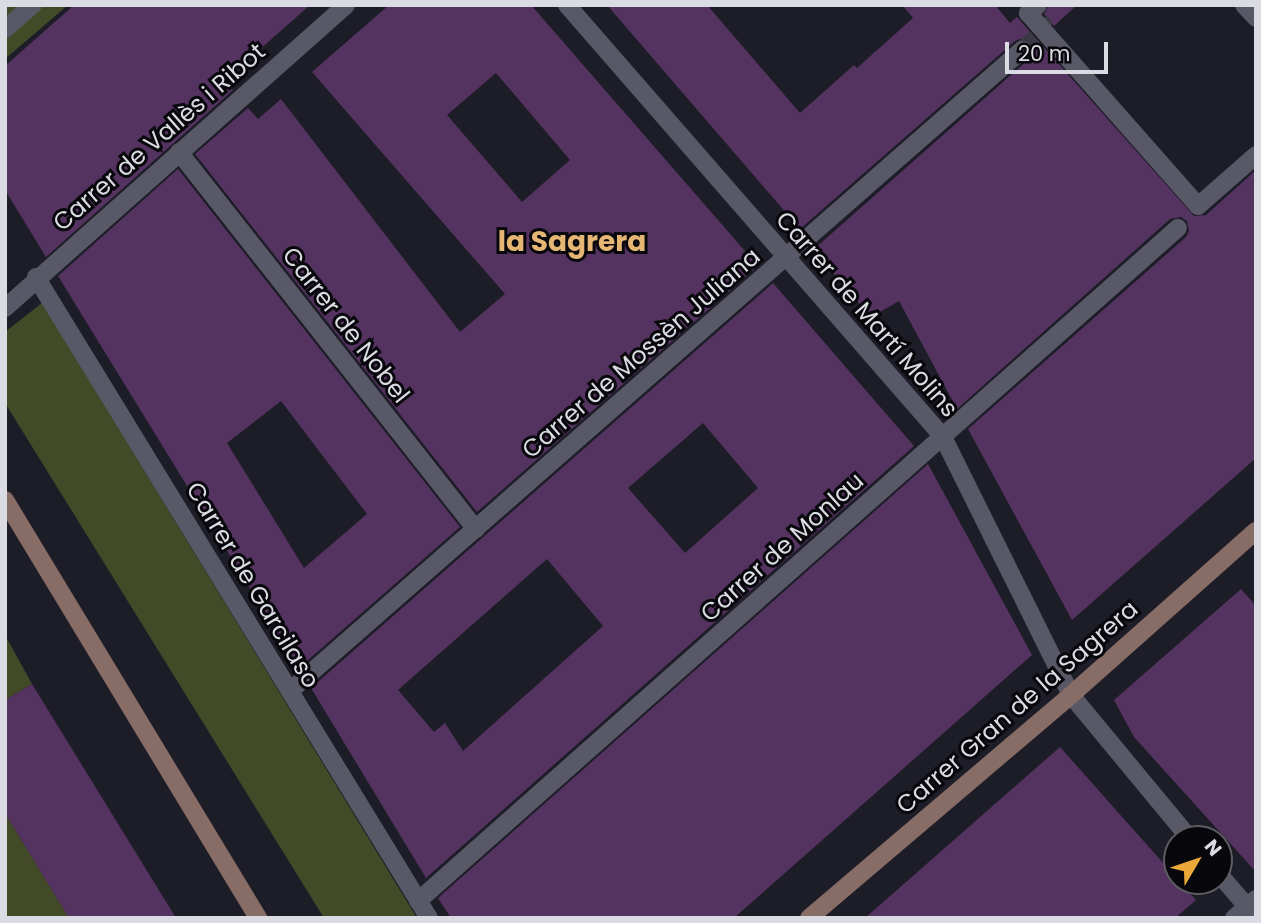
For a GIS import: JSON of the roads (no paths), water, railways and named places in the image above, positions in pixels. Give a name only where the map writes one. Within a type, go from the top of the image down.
[{"type":"street","points":[[5,29],[33,5]]},
{"type":"street","name":"Carrer de Vallès i Ribot","points":[[5,307],[346,5]]},
{"type":"street","name":"Carrer de Martí Molins","points":[[567,5],[943,437],[1071,695],[1178,825]]},
{"type":"street","points":[[1244,5],[1256,18]]},
{"type":"street","points":[[1032,6],[1028,13],[1198,206],[1256,155]]},
{"type":"street","name":"Carrer de Mossèn Juliana","points":[[290,691],[1022,50]]},
{"type":"street","name":"Carrer de Nobel","points":[[179,152],[476,529]]},
{"type":"street","name":"Carrer de Monlau","points":[[418,901],[1178,228]]},
{"type":"street","name":"Carrer de Garcilaso","points":[[36,278],[429,918]]},
{"type":"street","points":[[5,500],[258,918]]},
{"type":"street","name":"Carrer Gran de la Sagrera","points":[[809,918],[1071,695],[1256,531]]},
{"type":"street","points":[[1233,891],[1248,910]]},
{"type":"tunnel","points":[[1022,50],[1046,29],[1040,21]]},
{"type":"district","name":"la Sagrera","points":[[572,242]]}]
